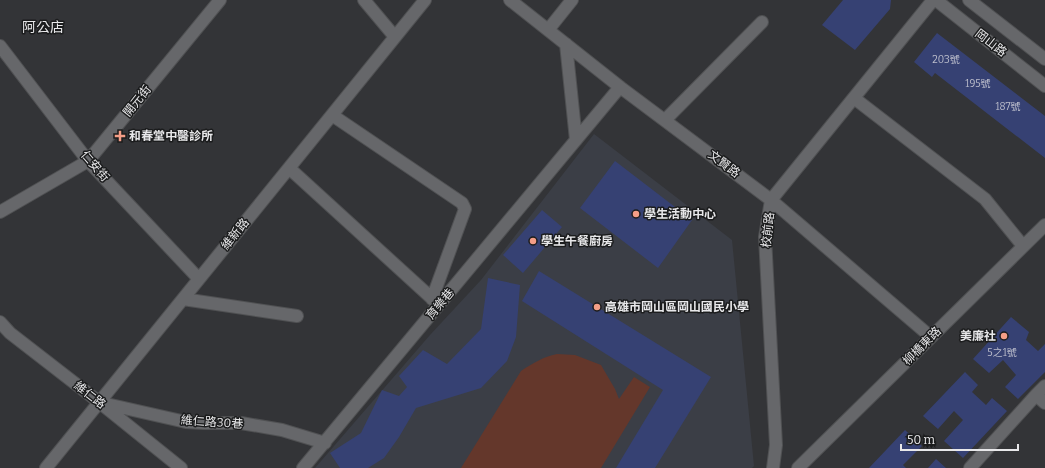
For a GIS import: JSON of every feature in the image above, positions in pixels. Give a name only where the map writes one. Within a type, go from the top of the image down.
[{"type":"street","name":"開元街","points":[[0,212],[88,161],[220,0]]},
{"type":"street","points":[[364,0],[395,37]]},
{"type":"street","name":"維新路","points":[[46,468],[425,0]]},
{"type":"street","name":"文賢路","points":[[510,0],[620,87],[771,200],[931,337]]},
{"type":"street","points":[[548,30],[572,0]]},
{"type":"street","name":"岡山路","points":[[935,0],[1045,86]]},
{"type":"street","name":"校前路","points":[[772,468],[776,445],[765,237],[771,200],[935,0]]},
{"type":"street","name":"岡山路","points":[[969,0],[1045,59]]},
{"type":"street","points":[[665,120],[762,22]]},
{"type":"street","points":[[566,44],[576,140]]},
{"type":"street","name":"仁安街","points":[[0,46],[88,161],[199,279]]},
{"type":"street","name":"育樂巷","points":[[303,468],[325,443],[436,302],[620,87]]},
{"type":"street","points":[[854,98],[985,199],[1023,246]]},
{"type":"street","points":[[289,168],[436,302],[465,209],[462,203],[332,115]]},
{"type":"street","name":"柳橋東路","points":[[798,468],[1045,225]]},
{"type":"street","points":[[183,298],[298,316]]},
{"type":"street","name":"維仁路","points":[[0,322],[10,333],[181,468]]},
{"type":"street","points":[[970,468],[1042,395]]},
{"type":"street","name":"維仁路30巷","points":[[99,402],[186,422],[241,423],[282,430],[325,443]]},
{"type":"shaded area","name":"高雄市岡山區岡山國民小學","points":[[594,134],[732,240],[754,466],[752,468],[315,468],[430,335],[481,280]]},
{"type":"shaded area","points":[[557,354],[575,355],[601,365],[619,399],[634,377],[650,387],[601,468],[461,468],[521,371],[538,361]]},
{"type":"building","points":[[843,0],[891,0],[890,9],[855,50],[822,25]]},
{"type":"building","points":[[937,33],[1045,116],[1045,158],[935,73],[932,77],[914,62]]},
{"type":"building","name":"學生活動中心","points":[[615,161],[692,220],[658,268],[580,208]]},
{"type":"building","name":"學生午餐廚房","points":[[542,210],[562,227],[523,273],[503,255]]},
{"type":"building","points":[[539,271],[711,377],[655,468],[616,468],[663,390],[522,301]]},
{"type":"building","points":[[488,278],[520,285],[516,337],[507,361],[481,388],[416,408],[399,437],[384,458],[368,468],[340,468],[330,453],[361,433],[382,390],[399,396],[407,387],[399,376],[423,350],[447,364],[481,329]]},
{"type":"building","points":[[1011,317],[1029,332],[1026,340],[1038,351],[1045,344],[1045,372],[1018,399],[1005,387],[1016,375],[1003,360],[989,373],[973,359]]},
{"type":"building","points":[[965,372],[978,385],[972,392],[986,405],[992,398],[1007,411],[963,458],[944,441],[963,420],[954,411],[938,429],[923,416]]},
{"type":"building","points":[[905,430],[922,446],[903,465],[906,468],[869,468]]},
{"type":"building","points":[[936,459],[946,468],[928,468]]},
{"type":"place","name":"和春堂中醫診所","points":[[120,136]]},
{"type":"place","name":"學生活動中心","points":[[636,214]]},
{"type":"place","name":"學生午餐廚房","points":[[533,241]]},
{"type":"place","name":"高雄市岡山區岡山國民小學","points":[[597,307]]},
{"type":"place","name":"美廉社","points":[[1004,336]]},
{"type":"district","name":"阿公店","points":[[43,27]]}]
